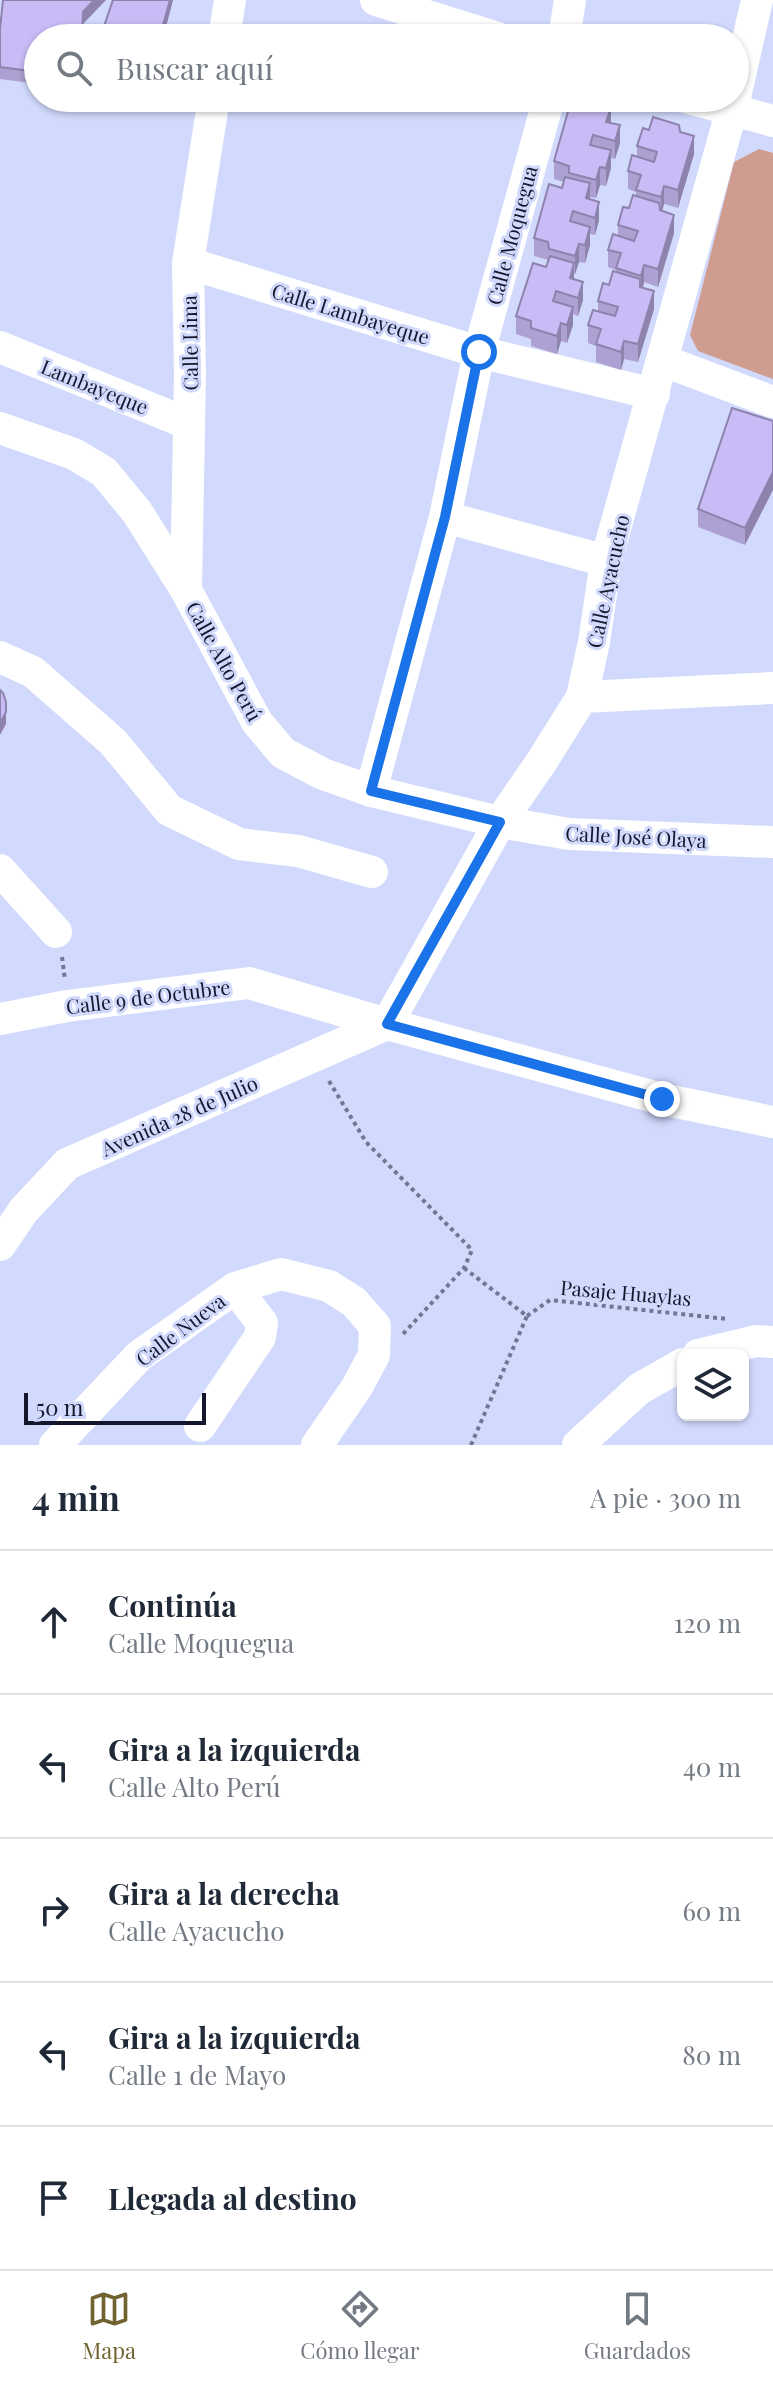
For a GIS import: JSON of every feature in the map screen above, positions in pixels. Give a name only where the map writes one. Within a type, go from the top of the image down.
[{"type":"street","points":[[226,24],[230,0]]},
{"type":"street","points":[[376,0],[453,24]]},
{"type":"street","points":[[566,24],[570,0]]},
{"type":"street","name":"Calle Ayacucho","points":[[749,35],[757,0]]},
{"type":"street","points":[[749,109],[773,121]]},
{"type":"street","name":"Calle Lima","points":[[186,590],[188,263],[212,112]]},
{"type":"street","name":"Calle Moquegua","points":[[371,791],[445,517],[479,352],[545,112]]},
{"type":"street","name":"Calle Ayacucho","points":[[387,1024],[500,822],[582,697],[606,561],[731,112]]},
{"type":"street","name":"Calle Lambayeque","points":[[188,263],[479,352],[654,394]]},
{"type":"street","name":"Lambayeque","points":[[0,347],[189,424]]},
{"type":"street","points":[[664,361],[773,402]]},
{"type":"street","name":"Calle Alto Perú","points":[[0,428],[74,454],[104,472],[137,512],[186,590],[257,722],[283,753],[323,774],[371,791],[500,822]]},
{"type":"street","points":[[445,517],[606,561]]},
{"type":"street","points":[[0,657],[33,672],[113,742],[169,810],[239,844],[298,851],[372,872]]},
{"type":"street","points":[[582,697],[773,688]]},
{"type":"street","name":"Calle José Olaya","points":[[500,822],[569,834],[773,842]]},
{"type":"street","points":[[3,885],[56,932]]},
{"type":"street","name":"Calle 9 de Octubre","points":[[0,1019],[67,1006],[249,983],[662,1099],[773,1122]]},
{"type":"street","name":"Avenida 28 de Julio","points":[[0,1245],[24,1210],[67,1164],[387,1024]]},
{"type":"street","name":"Calle Nueva","points":[[55,1445],[139,1356],[235,1288],[281,1274],[329,1286],[354,1302],[375,1326],[374,1355]]},
{"type":"street","points":[[200,1426],[260,1337],[262,1323],[235,1288]]},
{"type":"street","points":[[723,1349],[756,1341],[773,1342]]},
{"type":"street","points":[[317,1445],[357,1387],[374,1355]]},
{"type":"street","points":[[578,1445],[639,1389],[677,1367]]},
{"type":"path","points":[[56,932],[63,961],[67,1006]]},
{"type":"path","points":[[314,1055],[366,1142],[472,1250],[464,1268],[399,1338],[374,1355]]},
{"type":"path","points":[[464,1268],[527,1316],[471,1445]]},
{"type":"path","name":"Pasaje Huaylas","points":[[527,1316],[550,1300],[710,1316]]},
{"type":"shaded area","points":[[759,149],[773,153],[773,379],[698,351],[690,335],[734,162]]},
{"type":"building","points":[[3,0],[94,0],[83,12],[83,24],[24,24],[24,70],[0,67]]},
{"type":"building","points":[[113,0],[170,0],[163,24],[105,24]]},
{"type":"building","points":[[568,112],[609,112],[606,122],[620,125],[615,141],[593,135],[590,145],[611,150],[606,168],[600,167],[596,180],[569,173],[569,166],[554,161]]},
{"type":"building","points":[[653,117],[679,125],[680,132],[694,136],[678,190],[664,186],[661,197],[636,190],[641,175],[628,171],[632,155],[654,162],[657,152],[637,146],[643,128],[649,130]]},
{"type":"building","points":[[565,177],[590,183],[586,198],[599,202],[595,218],[573,211],[570,221],[590,227],[585,245],[579,244],[575,256],[549,249],[548,242],[534,238],[549,184],[562,188]]},
{"type":"building","points":[[633,195],[659,203],[660,210],[674,215],[658,269],[644,265],[641,276],[616,268],[621,253],[608,250],[613,234],[634,241],[638,231],[618,225],[623,207],[629,208]]},
{"type":"building","points":[[550,256],[574,263],[570,278],[583,282],[578,298],[556,291],[553,301],[573,307],[567,325],[561,323],[557,336],[531,328],[531,321],[516,316],[533,263],[546,267]]},
{"type":"building","points":[[613,271],[640,279],[640,287],[654,291],[638,344],[624,341],[621,352],[596,344],[601,329],[588,325],[593,310],[615,316],[618,307],[598,301],[603,283],[609,285]]},
{"type":"building","points":[[732,408],[773,421],[773,472],[745,528],[698,509]]},
{"type":"building","points":[[0,690],[6,702],[6,712],[0,723]]},
{"type":"route","points":[[479,352],[445,517],[371,791],[500,822],[387,1024],[662,1099]]}]
